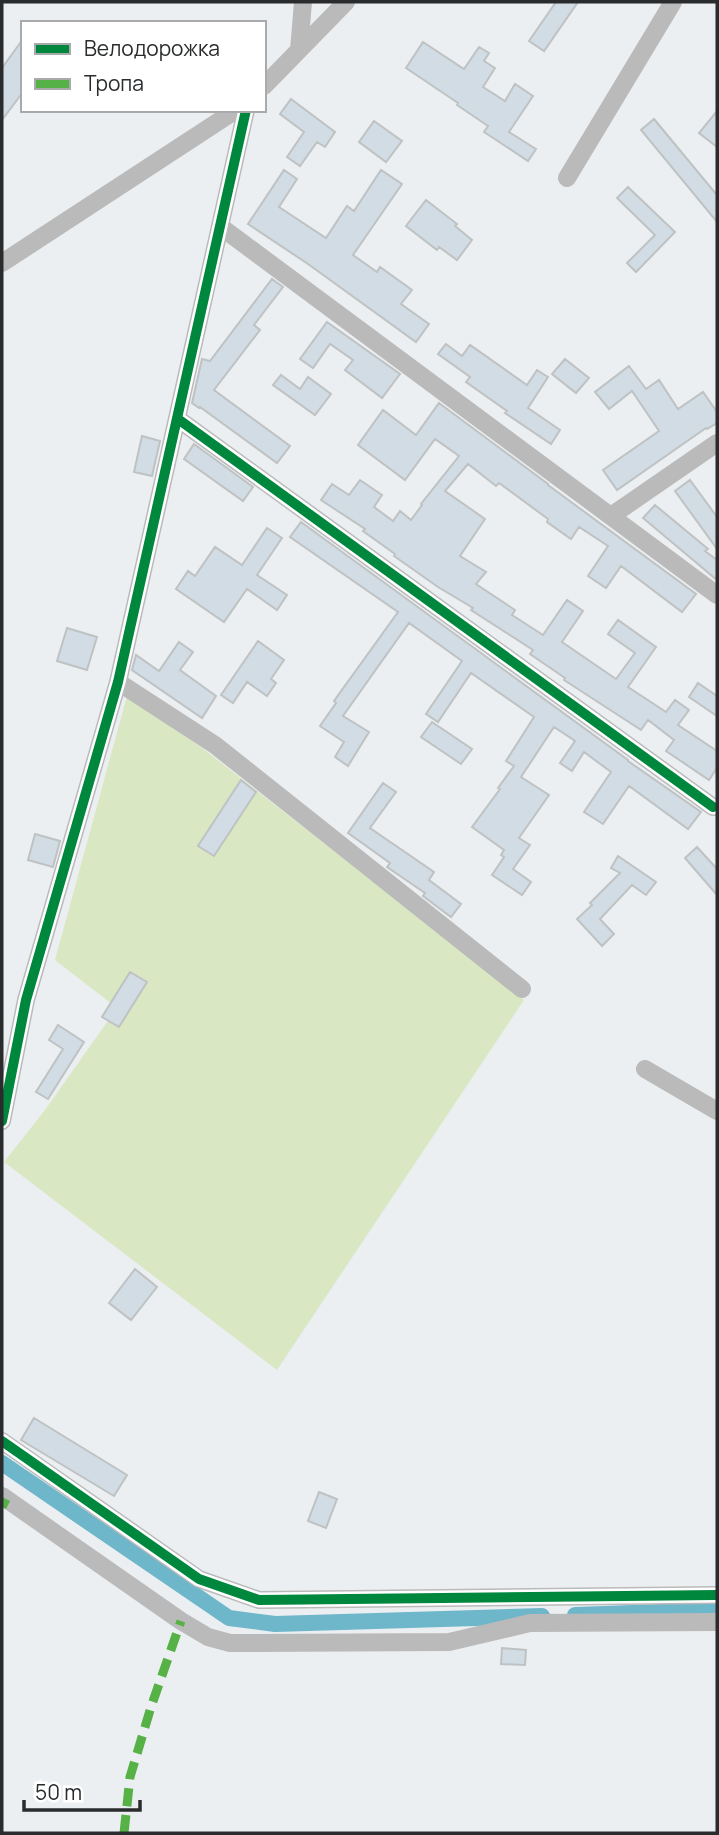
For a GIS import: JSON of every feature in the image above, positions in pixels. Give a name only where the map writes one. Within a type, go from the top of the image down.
[{"type":"street","points":[[299,50],[303,2]]},
{"type":"street","points":[[266,84],[346,2]]},
{"type":"street","points":[[567,178],[673,2]]},
{"type":"street","points":[[2,263],[233,112]]},
{"type":"street","points":[[2,1121],[26,1000],[118,682],[246,112]]},
{"type":"street","points":[[221,227],[717,595]]},
{"type":"street","points":[[178,419],[713,807]]},
{"type":"street","points":[[611,516],[717,443]]},
{"type":"street","points":[[118,682],[215,745],[522,989]]},
{"type":"street","points":[[645,1069],[717,1111]]},
{"type":"street","points":[[2,1441],[199,1579],[259,1600],[717,1595]]},
{"type":"street","points":[[2,1496],[179,1620],[208,1637],[230,1643],[449,1642],[530,1623],[717,1622]]},
{"type":"street","points":[[693,1596],[717,1581]]},
{"type":"green space","points":[[127,696],[201,747],[524,1000],[277,1370],[4,1162],[45,1110],[117,1008],[55,960]]},
{"type":"building","points":[[556,2],[578,2],[544,51],[529,41]]},
{"type":"building","points":[[21,42],[21,95],[2,120],[2,68]]},
{"type":"building","points":[[423,42],[464,69],[479,47],[489,53],[484,61],[495,68],[483,87],[505,101],[515,84],[533,96],[509,132],[536,149],[528,161],[484,132],[488,126],[457,105],[458,103],[406,68]]},
{"type":"building","points":[[291,99],[335,132],[325,147],[317,142],[300,166],[287,157],[304,132],[280,114]]},
{"type":"building","points":[[717,111],[717,147],[699,133]]},
{"type":"building","points":[[654,119],[717,195],[717,222],[641,130]]},
{"type":"building","points":[[374,121],[402,141],[386,162],[359,142]]},
{"type":"building","points":[[284,170],[297,179],[279,207],[326,238],[347,206],[354,211],[381,170],[402,184],[353,255],[377,272],[380,267],[412,290],[401,304],[429,324],[416,342],[248,224]]},
{"type":"building","points":[[628,187],[675,232],[636,272],[627,263],[655,235],[617,198]]},
{"type":"building","points":[[426,200],[457,224],[455,226],[472,240],[457,260],[439,247],[437,250],[406,226]]},
{"type":"building","points":[[272,279],[283,287],[254,325],[260,330],[214,390],[290,446],[277,463],[192,403],[202,359],[210,361]]},
{"type":"building","points":[[327,322],[400,374],[382,398],[345,370],[353,360],[330,344],[313,368],[300,359]]},
{"type":"building","points":[[446,344],[462,356],[470,345],[527,385],[537,370],[548,377],[528,408],[560,430],[551,444],[466,382],[470,377],[438,354]]},
{"type":"building","points":[[565,359],[589,378],[576,393],[552,374]]},
{"type":"building","points":[[629,366],[646,389],[659,380],[678,409],[703,392],[717,412],[717,423],[617,490],[603,470],[659,431],[632,391],[609,409],[595,392]]},
{"type":"building","points":[[281,375],[300,389],[308,377],[331,394],[315,415],[273,385]]},
{"type":"building","points":[[439,403],[696,594],[682,612],[621,566],[606,588],[588,576],[608,546],[579,527],[571,539],[499,483],[496,486],[468,464],[445,491],[485,519],[460,556],[486,572],[476,584],[515,610],[512,615],[543,635],[567,600],[583,611],[562,642],[616,679],[635,653],[608,634],[618,620],[656,647],[628,687],[666,712],[675,700],[689,710],[678,725],[717,751],[717,768],[709,780],[666,751],[674,740],[648,720],[641,730],[564,680],[565,678],[530,654],[533,650],[394,556],[395,554],[363,531],[365,529],[321,500],[332,484],[349,495],[360,480],[382,495],[374,507],[393,521],[400,511],[411,520],[459,456],[435,439],[405,480],[358,445],[383,410],[416,435]]},
{"type":"building","points":[[142,436],[160,441],[152,476],[134,472]]},
{"type":"building","points":[[194,444],[253,487],[243,501],[184,459]]},
{"type":"building","points":[[690,480],[717,517],[717,549],[675,491]]},
{"type":"building","points":[[655,505],[708,549],[705,551],[717,560],[717,580],[643,518]]},
{"type":"building","points":[[301,522],[701,812],[688,829],[629,786],[603,824],[584,812],[611,772],[584,752],[572,771],[560,763],[575,741],[554,727],[521,777],[549,795],[519,838],[530,845],[513,869],[531,882],[522,895],[492,875],[504,857],[501,855],[504,850],[472,827],[514,766],[506,761],[534,717],[471,673],[438,722],[426,714],[462,661],[409,623],[343,716],[369,732],[348,766],[335,757],[344,742],[320,726],[336,703],[334,701],[398,612],[290,537]]},
{"type":"building","points":[[267,528],[282,538],[257,575],[287,595],[277,610],[247,589],[224,622],[176,589],[188,571],[195,576],[215,547],[242,565]]},
{"type":"building","points":[[67,628],[97,637],[87,670],[57,661]]},
{"type":"building","points":[[258,641],[284,660],[271,679],[276,683],[267,696],[247,682],[233,703],[221,695]]},
{"type":"building","points":[[179,642],[193,652],[180,670],[216,696],[202,718],[132,670],[136,655],[159,671]]},
{"type":"building","points":[[698,683],[717,696],[717,716],[689,697]]},
{"type":"building","points":[[432,722],[472,749],[461,764],[421,737]]},
{"type":"building","points":[[241,780],[256,792],[214,856],[198,846]]},
{"type":"building","points":[[383,783],[396,792],[370,828],[434,872],[429,880],[461,904],[451,917],[423,896],[425,893],[387,867],[390,863],[348,833]]},
{"type":"building","points":[[35,834],[60,841],[53,867],[28,860]]},
{"type":"building","points":[[697,847],[717,869],[717,895],[685,858]]},
{"type":"building","points":[[618,856],[656,882],[646,895],[632,885],[600,919],[614,934],[602,946],[577,919],[620,873],[611,868]]},
{"type":"building","points":[[130,972],[147,982],[119,1027],[102,1017]]},
{"type":"building","points":[[58,1025],[84,1042],[48,1099],[36,1092],[63,1049],[49,1040]]},
{"type":"building","points":[[135,1269],[157,1287],[131,1320],[109,1303]]},
{"type":"building","points":[[34,1418],[127,1475],[114,1496],[21,1440]]},
{"type":"building","points":[[319,1492],[337,1499],[326,1528],[308,1521]]},
{"type":"building","points":[[502,1648],[526,1650],[525,1665],[501,1664]]},
{"type":"waterway","points":[[2,1463],[229,1618],[275,1624],[542,1616]]},
{"type":"waterway","points":[[575,1615],[717,1610]]},
{"type":"marked path","points":[[2,1507],[6,1499]]},
{"type":"marked path","points":[[124,1833],[130,1777],[181,1621]]},
{"type":"cycle path","points":[[2,1121],[26,1000],[118,682],[246,112]]},
{"type":"cycle path","points":[[178,419],[713,807]]},
{"type":"cycle path","points":[[2,1441],[199,1579],[259,1600],[717,1595]]}]
